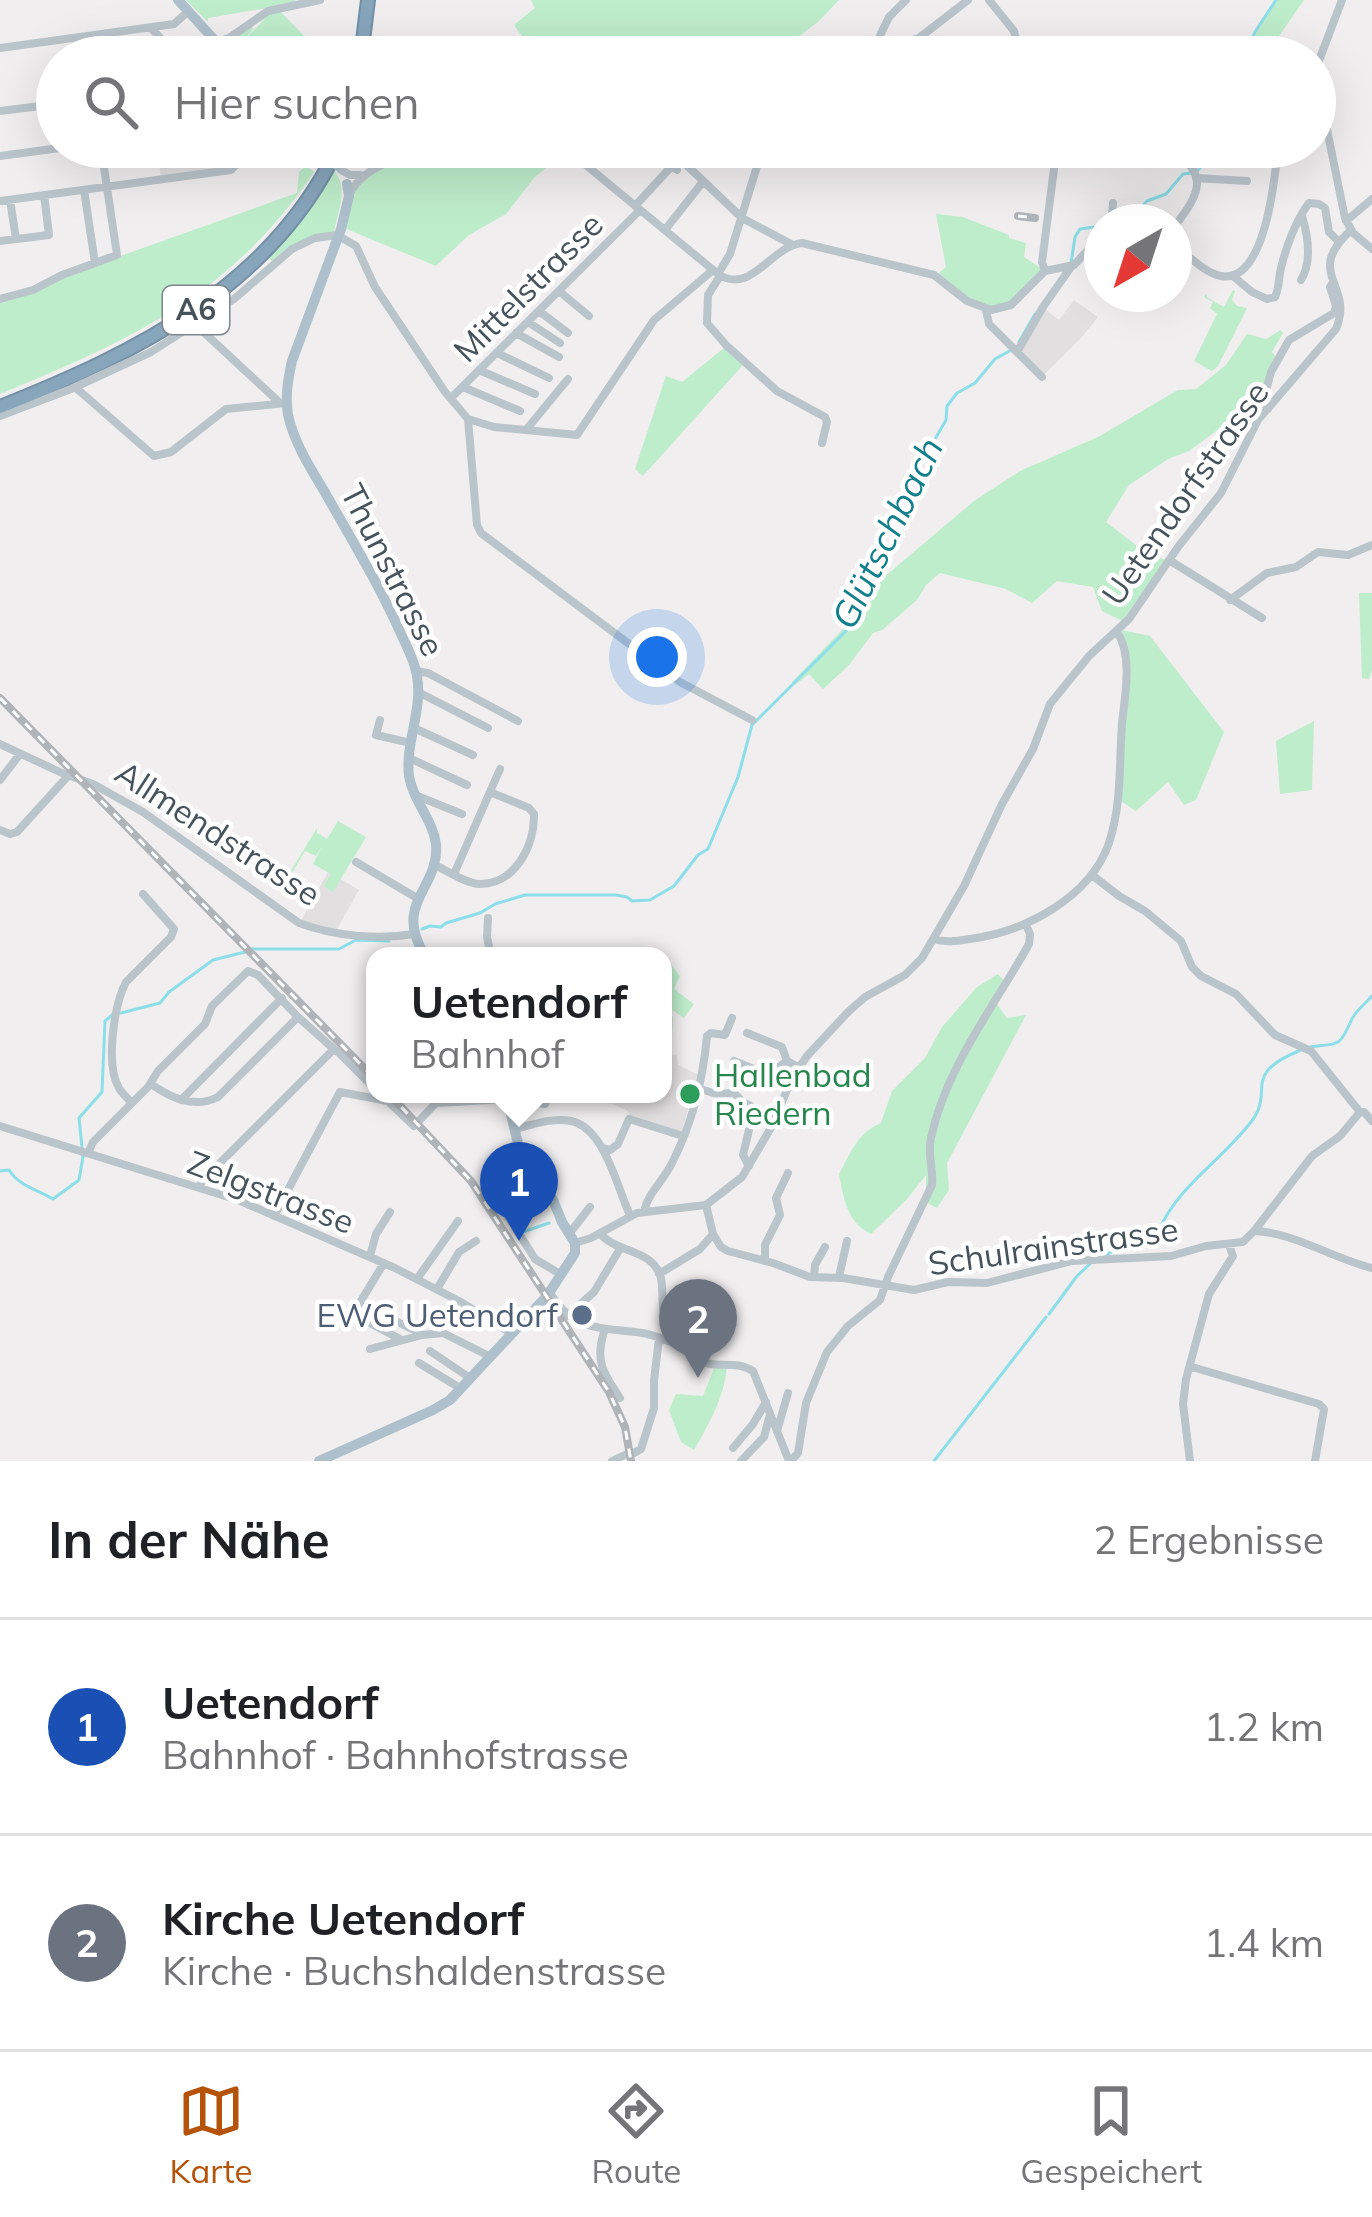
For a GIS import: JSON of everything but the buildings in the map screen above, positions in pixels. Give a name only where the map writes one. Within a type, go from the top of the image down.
[{"type":"highway","points":[[366,36],[370,0]]},
{"type":"highway","name":"A6","points":[[0,408],[136,346],[219,293],[285,231],[317,187],[323,168]]},
{"type":"main road","points":[[178,0],[213,36]]},
{"type":"main road","points":[[338,235],[350,178],[343,168]]},
{"type":"main road","name":"Thunstrasse","points":[[338,235],[293,356],[284,404],[304,455],[385,598],[416,671],[410,778],[435,838],[433,865]]},
{"type":"main road","points":[[420,947],[413,919],[433,865]]},
{"type":"main road","points":[[319,1461],[442,1406],[550,1293],[573,1258],[572,1239],[550,1195],[524,1161],[507,1103]]},
{"type":"street","points":[[237,36],[268,11],[320,0]]},
{"type":"street","points":[[880,36],[889,17],[906,0]]},
{"type":"street","points":[[923,36],[968,0]]},
{"type":"street","points":[[989,0],[1015,36]]},
{"type":"street","points":[[1328,36],[1342,0]]},
{"type":"street","points":[[91,36],[174,24],[183,16]]},
{"type":"street","points":[[151,28],[158,36]]},
{"type":"street","points":[[0,48],[36,43]]},
{"type":"street","points":[[0,111],[36,107]]},
{"type":"street","points":[[0,156],[36,151]]},
{"type":"street","points":[[0,299],[116,256],[103,168]]},
{"type":"street","points":[[16,239],[5,201],[233,168]]},
{"type":"street","points":[[350,178],[377,168]]},
{"type":"street","points":[[589,168],[730,281],[746,279],[791,244]]},
{"type":"street","name":"Mittelstrasse","points":[[451,398],[638,208],[668,168]]},
{"type":"street","points":[[690,168],[742,218],[791,244],[806,243],[928,273],[986,310],[1011,305],[1045,271],[1071,267]]},
{"type":"street","points":[[757,168],[730,254],[707,298],[705,316],[709,327],[778,391],[825,417],[822,443]]},
{"type":"street","points":[[1045,271],[1042,262],[1054,168]]},
{"type":"street","points":[[1191,168],[1196,178],[1191,204]]},
{"type":"street","points":[[1233,276],[1250,262],[1267,220],[1276,168]]},
{"type":"street","points":[[1336,168],[1348,226],[1372,250]]},
{"type":"street","points":[[1196,178],[1247,181]]},
{"type":"street","points":[[665,230],[702,183]]},
{"type":"street","points":[[84,190],[95,263]]},
{"type":"street","points":[[0,241],[50,233],[44,195]]},
{"type":"street","points":[[1192,258],[1214,274],[1233,276],[1256,295],[1273,299],[1280,288],[1283,261],[1309,203],[1322,205],[1329,232],[1339,242],[1372,199]]},
{"type":"street","points":[[1301,215],[1307,234],[1304,279]]},
{"type":"street","points":[[0,408],[75,387],[143,356],[196,326],[292,249],[315,238],[338,235],[356,246],[375,287],[468,419],[487,426],[575,435],[654,320],[717,273]]},
{"type":"street","name":"Uetendorfstrasse","points":[[706,1205],[749,1166],[799,1067],[849,1011],[909,972],[931,943],[1032,752],[1048,707],[1089,656],[1117,632],[1221,493],[1250,433],[1336,329],[1341,306],[1329,261],[1339,242]]},
{"type":"street","points":[[1015,349],[1084,254]]},
{"type":"street","points":[[1268,409],[1263,401],[1270,373],[1288,343],[1336,310],[1333,283]]},
{"type":"street","points":[[559,291],[589,316]]},
{"type":"street","points":[[986,310],[989,324],[1042,377]]},
{"type":"street","points":[[539,311],[568,333]]},
{"type":"street","points":[[528,322],[560,343]]},
{"type":"street","points":[[196,326],[284,404]]},
{"type":"street","points":[[516,334],[559,357]]},
{"type":"street","points":[[497,353],[549,378]]},
{"type":"street","points":[[479,370],[535,394]]},
{"type":"street","points":[[525,431],[568,379]]},
{"type":"street","points":[[75,387],[154,456],[171,452],[226,409],[284,404]]},
{"type":"street","points":[[463,387],[520,411]]},
{"type":"street","points":[[468,419],[481,533],[680,682],[752,720]]},
{"type":"street","points":[[1230,600],[1267,573],[1296,567],[1318,552],[1348,555],[1372,545]]},
{"type":"street","points":[[1169,560],[1262,618]]},
{"type":"street","points":[[931,943],[979,938],[1026,925],[1092,875],[1108,844],[1119,801],[1126,680],[1122,638],[1117,632]]},
{"type":"street","points":[[416,671],[518,721]]},
{"type":"street","points":[[418,692],[488,728]]},
{"type":"street","points":[[380,720],[376,735],[411,743]]},
{"type":"street","points":[[414,728],[473,754]]},
{"type":"street","name":"Allmendstrasse","points":[[0,744],[93,784],[154,818],[299,923],[352,934],[414,934]]},
{"type":"street","points":[[0,780],[20,754]]},
{"type":"street","points":[[410,758],[467,784]]},
{"type":"street","points":[[454,874],[500,769]]},
{"type":"street","points":[[0,830],[17,832],[68,776]]},
{"type":"street","points":[[433,865],[483,884],[510,874],[520,863],[534,814],[490,792]]},
{"type":"street","points":[[415,795],[462,814]]},
{"type":"street","points":[[356,862],[417,898]]},
{"type":"street","points":[[1092,875],[1181,941],[1192,967],[1236,994],[1270,1033],[1306,1048],[1372,1121]]},
{"type":"street","points":[[132,1103],[114,1075],[113,1034],[122,989],[174,929],[142,894]]},
{"type":"street","points":[[488,918],[489,947]]},
{"type":"street","points":[[600,1233],[607,1242],[646,1257],[659,1274],[666,1311],[682,1326],[696,1360],[706,1365],[738,1365],[755,1374],[790,1461],[798,1453],[806,1402],[827,1352],[844,1329],[878,1304],[932,1185],[930,1141],[948,1090],[982,1020],[1029,944],[1026,925]]},
{"type":"street","points":[[84,1152],[206,1024],[214,1004],[248,971],[258,975],[366,1080]]},
{"type":"street","points":[[181,1100],[282,998]]},
{"type":"street","points":[[151,1084],[181,1100],[215,1099],[298,1017]]},
{"type":"street","points":[[648,1211],[650,1196],[669,1169],[700,1089],[707,1036],[725,1035],[732,1018]]},
{"type":"street","points":[[746,1033],[782,1046],[787,1061]]},
{"type":"street","points":[[199,1187],[335,1050]]},
{"type":"street","points":[[734,1061],[770,1075],[787,1061]]},
{"type":"street","points":[[787,1061],[799,1067]]},
{"type":"street","points":[[700,1089],[736,1094],[776,1118]]},
{"type":"street","points":[[274,1216],[337,1095],[366,1094]]},
{"type":"street","points":[[389,1103],[415,1126],[434,1104],[444,1103]]},
{"type":"street","points":[[1190,1461],[1183,1404],[1209,1294],[1243,1242],[1259,1228],[1312,1156],[1366,1111]]},
{"type":"street","points":[[603,1148],[610,1150],[618,1144],[629,1119],[683,1136]]},
{"type":"street","points":[[513,1130],[573,1121],[590,1131],[603,1148],[630,1215]]},
{"type":"street","name":"Zelgstrasse","points":[[0,1126],[199,1187],[274,1216],[417,1279],[511,1333]]},
{"type":"street","points":[[749,1130],[743,1153],[749,1166]]},
{"type":"street","points":[[765,1260],[765,1245],[780,1215],[776,1198],[788,1173]]},
{"type":"street","points":[[491,1189],[535,1259],[562,1275]]},
{"type":"street","points":[[572,1239],[600,1233],[630,1215],[706,1205],[712,1234],[700,1249],[659,1274]]},
{"type":"street","points":[[572,1239],[590,1207]]},
{"type":"street","points":[[370,1256],[376,1234],[390,1212]]},
{"type":"street","points":[[417,1279],[458,1221]]},
{"type":"street","points":[[1259,1228],[1372,1268]]},
{"type":"street","name":"Schulrainstrasse","points":[[712,1234],[728,1251],[814,1277],[914,1291],[949,1282],[987,1283],[1072,1261],[1172,1256],[1243,1242]]},
{"type":"street","points":[[839,1277],[847,1240]]},
{"type":"street","points":[[437,1289],[459,1252],[476,1241]]},
{"type":"street","points":[[1228,1245],[1233,1256]]},
{"type":"street","points":[[567,1316],[597,1288],[621,1247]]},
{"type":"street","points":[[814,1277],[825,1247]]},
{"type":"street","points":[[384,1263],[352,1314],[402,1340]]},
{"type":"street","points":[[550,1293],[567,1316],[605,1329],[647,1334],[688,1349]]},
{"type":"street","points":[[368,1306],[422,1334]]},
{"type":"street","points":[[605,1329],[601,1366],[620,1398]]},
{"type":"street","points":[[370,1349],[422,1334],[447,1334],[490,1356]]},
{"type":"street","points":[[612,1461],[642,1447],[654,1408],[659,1339]]},
{"type":"street","points":[[430,1351],[466,1383]]},
{"type":"street","points":[[418,1363],[466,1383]]},
{"type":"street","points":[[1192,1367],[1319,1404],[1324,1408],[1315,1461]]},
{"type":"street","points":[[777,1431],[788,1393]]},
{"type":"street","points":[[733,1448],[766,1402]]},
{"type":"street","points":[[741,1461],[764,1438],[770,1413]]},
{"type":"shaded area","points":[[160,168],[223,168],[161,177]]},
{"type":"shaded area","points":[[1074,300],[1084,312],[1098,317],[1043,376],[1019,351],[1044,308],[1059,320]]},
{"type":"shaded area","points":[[328,872],[359,890],[337,929],[301,921]]},
{"type":"shaded area","points":[[672,1054],[677,1055],[678,1065],[699,1075],[681,1133],[630,1118],[628,1111],[610,1103],[672,1103]]},
{"type":"green space","points":[[186,0],[296,3],[208,18],[208,22]]},
{"type":"green space","points":[[531,0],[839,0],[799,36],[522,36],[514,25],[535,8]]},
{"type":"green space","points":[[1277,0],[1304,0],[1279,36],[1254,36]]},
{"type":"green space","points":[[280,11],[304,36],[248,36],[266,18],[254,22]]},
{"type":"green space","points":[[309,168],[314,172],[282,214],[249,251],[213,282],[135,332],[0,394],[0,299],[297,193],[299,172]]},
{"type":"green space","points":[[383,168],[546,168],[506,214],[469,235],[436,266],[344,228],[352,191]]},
{"type":"green space","points":[[332,169],[342,191],[334,232],[283,251],[273,262],[267,257],[314,200]]},
{"type":"green space","points":[[936,214],[963,217],[1026,243],[1024,257],[1045,271],[1018,299],[987,310],[939,273],[946,267]]},
{"type":"green space","points":[[1233,290],[1232,300],[1247,308],[1212,371],[1194,361],[1217,314],[1210,308],[1213,302],[1204,297],[1224,307]]},
{"type":"green space","points":[[1281,330],[1261,398],[1189,451],[1129,485],[1106,522],[1165,560],[1124,622],[1102,611],[1093,587],[1057,581],[1032,603],[1006,589],[940,573],[917,600],[873,633],[823,689],[809,674],[795,685],[792,682],[842,630],[844,618],[860,617],[883,578],[974,501],[1020,471],[1098,437],[1178,390],[1196,389],[1226,365],[1247,334],[1266,339]]},
{"type":"green space","points":[[724,348],[743,365],[643,476],[635,469],[666,376],[682,382]]},
{"type":"green space","points":[[1359,593],[1372,593],[1369,679],[1362,678]]},
{"type":"green space","points":[[1122,630],[1150,636],[1224,732],[1196,800],[1184,805],[1168,782],[1136,811],[1121,801],[1128,674]]},
{"type":"green space","points":[[1314,721],[1312,790],[1280,794],[1276,741]]},
{"type":"green space","points":[[338,821],[366,837],[333,892],[324,886],[331,874],[313,864],[322,846],[316,856],[305,851],[283,884],[317,828],[327,839]]},
{"type":"green space","points":[[672,966],[680,976],[674,989],[694,1004],[684,1018],[672,1010]]},
{"type":"green space","points":[[998,974],[1005,982],[995,1001],[1007,1018],[1026,1015],[947,1163],[949,1190],[937,1208],[926,1202],[926,1175],[871,1234],[851,1216],[839,1174],[861,1138],[881,1123],[892,1091],[925,1058],[942,1027],[977,987]]},
{"type":"green space","points":[[727,1365],[720,1399],[694,1450],[681,1442],[669,1410],[676,1394],[703,1396],[715,1366]]},
{"type":"waterway","name":"Glütschbach","points":[[1253,36],[1276,0]]},
{"type":"waterway","name":"Glütschbach","points":[[1197,171],[1200,168]]},
{"type":"waterway","name":"Glütschbach","points":[[1144,204],[1166,194],[1183,174],[1191,173]]},
{"type":"waterway","name":"Glütschbach","points":[[1071,263],[1075,237],[1084,228]]},
{"type":"waterway","name":"Glütschbach","points":[[1019,342],[1035,314]]},
{"type":"waterway","name":"Glütschbach","points":[[422,929],[441,927],[525,895],[616,895],[632,901],[650,900],[674,886],[708,849],[738,777],[752,725],[847,630],[902,496],[946,420],[947,406],[995,359],[1013,349]]},
{"type":"waterway","name":"Glütschbach","points":[[250,949],[339,949],[356,940],[389,941]]},
{"type":"waterway","name":"Glütschbach","points":[[121,1013],[160,1003],[213,960],[245,952]]},
{"type":"waterway","points":[[1310,1047],[1340,1040],[1372,996]]},
{"type":"waterway","name":"Glütschbach","points":[[0,1171],[9,1170],[53,1199],[79,1180],[83,1157],[79,1118],[102,1092],[105,1021],[112,1015]]},
{"type":"waterway","points":[[1103,1256],[1159,1230],[1189,1186],[1251,1122],[1271,1067],[1301,1050]]},
{"type":"waterway","points":[[523,1232],[549,1223]]},
{"type":"waterway","points":[[1049,1314],[1092,1262]]},
{"type":"waterway","points":[[934,1461],[1046,1317]]},
{"type":"railway","points":[[1018,216],[1035,218]]},
{"type":"railway","points":[[0,698],[366,1070]]},
{"type":"railway","points":[[397,1103],[471,1181],[609,1392],[625,1427],[631,1461]]},
{"type":"place","name":"Hallenbad Riedern","points":[[690,1094]]},
{"type":"place","name":"Uetendorf","points":[[519,1241]]},
{"type":"place","name":"EWG Uetendorf","points":[[582,1315]]},
{"type":"place","name":"Kirche Uetendorf","points":[[698,1378]]}]
